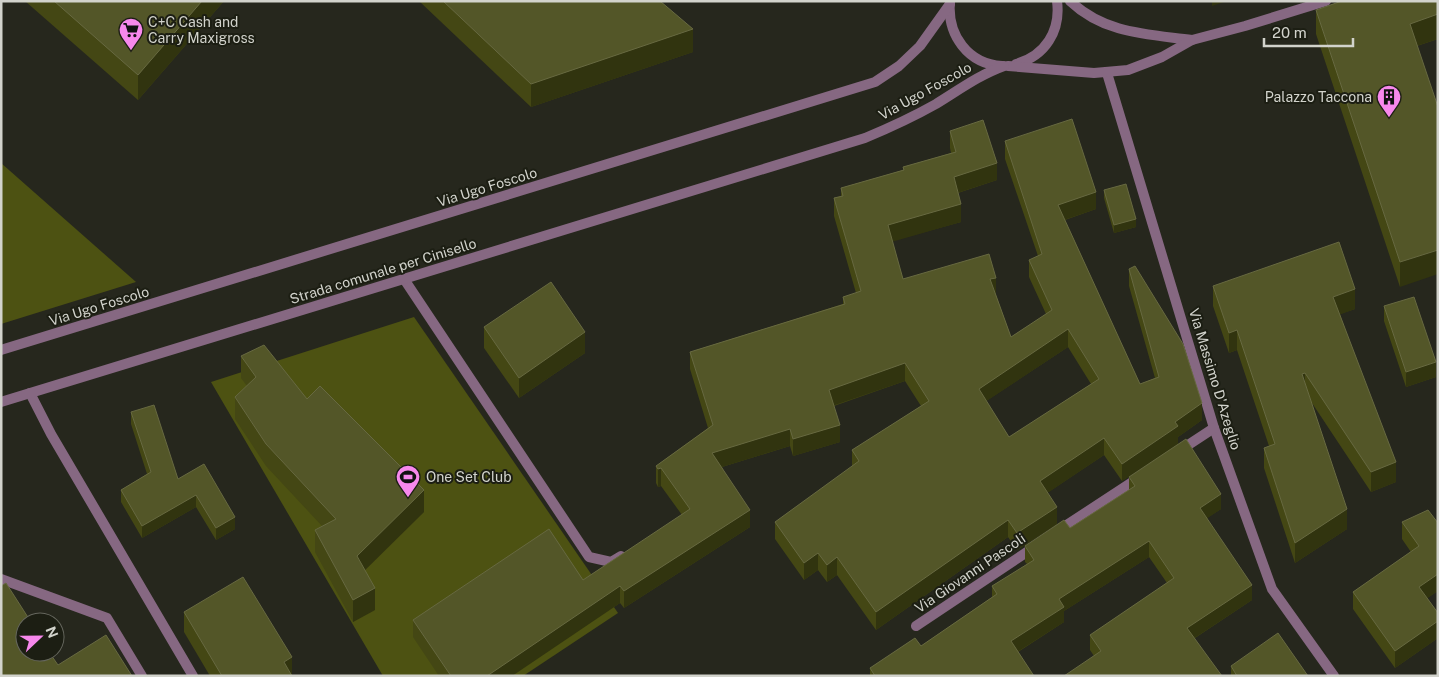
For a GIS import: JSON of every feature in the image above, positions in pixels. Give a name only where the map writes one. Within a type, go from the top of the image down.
[{"type":"street","name":"Via Ugo Foscolo","points":[[772,166],[865,138],[902,123],[973,80],[1006,66],[1029,60],[1046,46],[1056,26],[1057,1]]},
{"type":"street","points":[[1070,1],[1082,12],[1116,29],[1192,40]]},
{"type":"street","points":[[950,2],[950,18],[953,32],[964,49],[983,62],[1006,66],[1107,73],[1128,70],[1143,65],[1192,40],[1326,1]]},
{"type":"street","name":"Via Ugo Foscolo","points":[[1,350],[875,82],[899,66],[920,46],[950,2]]},
{"type":"street","name":"Via Massimo D'Azeglio","points":[[1107,73],[1214,428],[1272,589],[1334,676]]},
{"type":"street","name":"Strada comunale per Cinisello","points":[[1,402],[772,166]]},
{"type":"street","points":[[404,279],[589,557],[610,562],[627,553]]},
{"type":"street","points":[[30,393],[50,434],[193,676]]},
{"type":"street","points":[[1173,455],[1214,428]]},
{"type":"street","name":"Via Giovanni Pascoli","points":[[916,626],[1148,472]]},
{"type":"street","points":[[1,579],[106,618],[142,676]]},
{"type":"green space","points":[[1,163],[136,282],[1,324]]},
{"type":"green space","name":"One Set Club","points":[[414,317],[618,613],[523,676],[383,676],[211,382]]},
{"type":"building","points":[[54,1],[202,1],[138,75]]},
{"type":"building","points":[[443,1],[660,1],[693,29],[531,84]]},
{"type":"building","name":"Palazzo Taccona","points":[[1342,1],[1438,1],[1438,14],[1410,24],[1438,107],[1438,250],[1400,262],[1316,10]]},
{"type":"building","points":[[1072,119],[1096,192],[1058,205],[1140,384],[1159,377],[1129,269],[1135,266],[1183,344],[1202,403],[1175,422],[1178,426],[1122,464],[1104,438],[1040,481],[1057,507],[1017,533],[1008,520],[876,612],[837,557],[827,565],[818,553],[804,563],[775,522],[859,461],[852,450],[929,401],[905,363],[829,390],[840,425],[793,439],[790,429],[712,453],[750,510],[624,591],[620,586],[487,676],[451,676],[413,620],[549,529],[583,580],[690,509],[661,468],[658,469],[656,466],[713,425],[690,352],[845,304],[843,297],[861,291],[834,198],[843,196],[841,188],[904,170],[903,167],[956,152],[950,131],[983,120],[997,163],[954,177],[961,204],[888,225],[903,279],[989,254],[996,278],[990,279],[1011,337],[1052,310],[1029,260],[1042,254],[1005,141]],"holes":[[[1068,329],[1099,379],[1009,437],[979,389]]]},
{"type":"building","points":[[1126,184],[1136,219],[1114,225],[1104,190]]},
{"type":"building","points":[[1339,242],[1355,289],[1333,297],[1396,462],[1371,472],[1305,373],[1302,374],[1347,509],[1295,543],[1264,448],[1275,444],[1237,330],[1229,333],[1213,286]]},
{"type":"building","points":[[551,282],[585,332],[519,378],[484,327]]},
{"type":"building","points":[[1414,297],[1436,362],[1406,372],[1384,306]]},
{"type":"building","points":[[264,345],[307,399],[320,386],[424,490],[357,556],[375,588],[353,600],[315,530],[336,519],[266,444],[235,397],[256,377],[241,356]]},
{"type":"building","points":[[154,405],[178,479],[204,464],[235,517],[216,528],[196,495],[142,526],[121,490],[151,472],[131,412]]},
{"type":"building","points":[[1186,439],[1221,494],[1200,508],[1252,585],[1187,628],[1222,676],[1064,676],[1101,651],[1090,635],[1174,578],[1149,541],[1059,599],[1064,607],[1011,641],[1034,676],[875,676],[870,668],[915,638],[921,646],[997,594],[992,586],[1034,560],[1025,546],[1064,520],[1070,528],[1135,486],[1129,477]]},
{"type":"building","points":[[1428,510],[1438,523],[1438,574],[1419,587],[1438,613],[1438,621],[1395,651],[1353,592],[1419,546],[1402,522]]},
{"type":"building","points":[[243,577],[292,657],[284,662],[292,676],[222,676],[184,612]]},
{"type":"building","points":[[6,583],[25,612],[15,612],[15,662],[56,662],[58,665],[106,635],[132,676],[1,676],[1,586]]},
{"type":"building","points":[[1278,633],[1308,676],[1237,676],[1231,666]]},
{"type":"place","name":"C+C Cash and Carry Maxigross","points":[[131,51]]},
{"type":"place","name":"Palazzo Taccona","points":[[1389,118]]},
{"type":"place","name":"One Set Club","points":[[408,498]]}]
